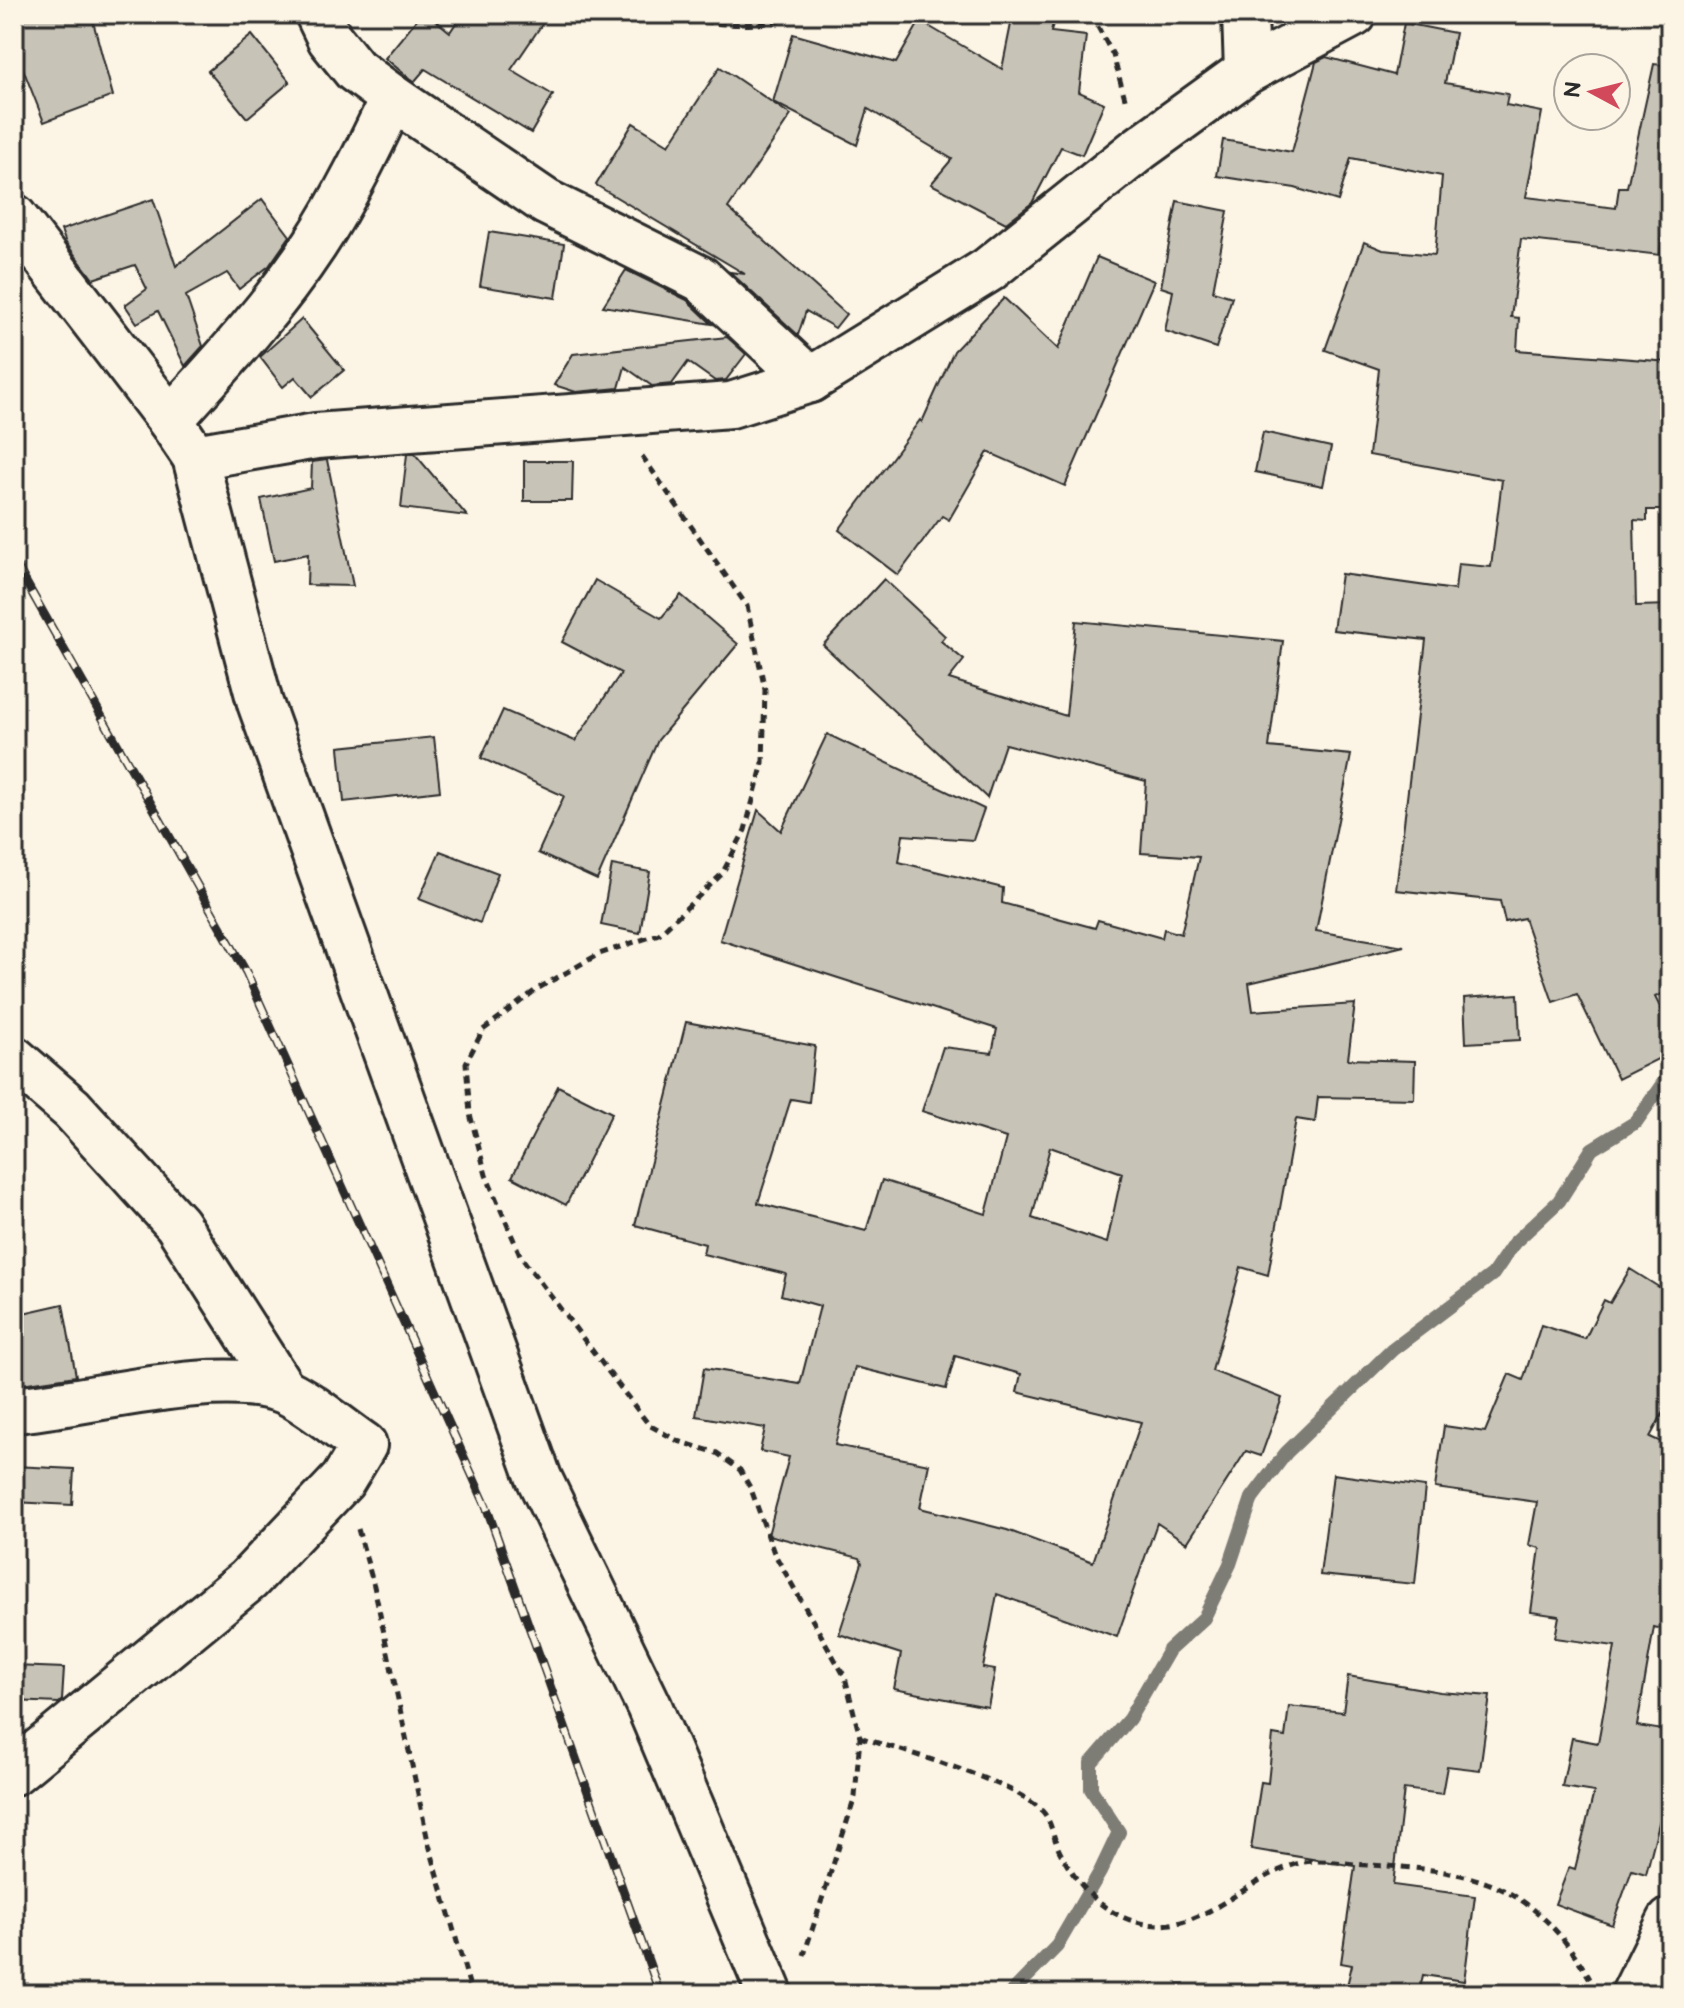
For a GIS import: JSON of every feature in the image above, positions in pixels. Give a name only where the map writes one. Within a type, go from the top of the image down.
[{"type":"street","points":[[318,14],[330,39],[355,70],[546,202],[701,279],[810,380]]},
{"type":"street","points":[[1245,14],[1247,71]]},
{"type":"street","points":[[195,457],[316,436],[731,405],[810,380],[988,270],[1139,149],[1247,71],[1354,14]]},
{"type":"street","points":[[170,420],[246,336],[315,245],[355,176],[393,98]]},
{"type":"street","points":[[14,217],[195,457],[260,703],[539,1478],[785,1980]]},
{"type":"street","points":[[14,1059],[72,1109],[177,1224],[283,1390],[364,1445],[343,1480],[248,1580],[14,1772]]},
{"type":"street","points":[[14,1410],[62,1406],[151,1389],[227,1383],[283,1390]]},
{"type":"street","points":[[1634,1994],[1670,1921]]},
{"type":"path","points":[[676,14],[732,23],[790,20],[804,14]]},
{"type":"path","points":[[1091,14],[1113,55],[1139,149]]},
{"type":"path","points":[[613,413],[747,606],[765,690],[763,763],[745,830],[722,874],[659,934],[599,954],[537,989],[483,1030],[466,1063],[470,1114],[486,1175],[521,1257],[649,1425],[678,1441],[717,1453],[740,1470],[751,1489],[758,1518],[774,1553],[845,1677],[860,1737],[855,1797],[785,1980]]},
{"type":"path","points":[[343,1480],[374,1586],[428,1841],[472,1994]]},
{"type":"path","points":[[860,1737],[1020,1795],[1045,1814],[1060,1853],[1088,1894],[1130,1920],[1158,1926],[1182,1922],[1219,1908],[1260,1882],[1301,1862],[1451,1871],[1490,1882],[1531,1907],[1572,1949],[1592,1983]]},
{"type":"building","points":[[14,14],[91,14],[113,96],[44,122],[14,46]]},
{"type":"building","points":[[421,14],[428,14],[450,32],[462,14],[549,14],[511,70],[553,95],[531,133],[425,69],[414,82],[385,58]]},
{"type":"building","points":[[1013,14],[1055,14],[1051,32],[1086,36],[1079,92],[1104,103],[1082,155],[1061,147],[1032,203],[1006,223],[931,184],[952,159],[868,109],[857,145],[773,102],[793,34],[896,63],[920,21],[1002,69]]},
{"type":"building","points":[[1404,23],[1455,33],[1445,83],[1508,94],[1506,105],[1542,112],[1526,197],[1616,208],[1619,187],[1627,187],[1654,64],[1670,66],[1670,154],[1660,255],[1521,239],[1511,317],[1519,318],[1517,350],[1670,362],[1670,510],[1647,510],[1647,521],[1634,520],[1636,606],[1670,605],[1670,990],[1655,997],[1670,1027],[1670,1053],[1618,1079],[1577,994],[1553,1002],[1524,918],[1505,922],[1500,901],[1396,890],[1426,640],[1333,630],[1341,574],[1455,590],[1458,564],[1491,567],[1502,480],[1369,455],[1379,369],[1325,350],[1364,242],[1383,250],[1435,255],[1442,176],[1351,158],[1338,201],[1295,188],[1217,176],[1223,140],[1292,152],[1316,62],[1326,57],[1394,75]]},
{"type":"building","points":[[252,35],[290,82],[247,118],[208,71]]},
{"type":"building","points":[[720,67],[791,115],[728,208],[846,314],[835,328],[806,311],[798,335],[730,272],[745,274],[596,185],[633,123],[669,145]]},
{"type":"building","points":[[153,199],[176,266],[262,199],[290,236],[269,266],[239,289],[227,273],[186,296],[203,346],[185,366],[158,311],[137,323],[125,305],[147,289],[135,265],[93,279],[66,243],[61,230]]},
{"type":"building","points":[[1177,201],[1228,211],[1213,291],[1232,297],[1216,348],[1165,331],[1173,291],[1161,287]]},
{"type":"building","points":[[489,232],[564,244],[556,298],[480,286]]},
{"type":"building","points":[[1097,257],[1154,281],[1065,486],[988,452],[949,520],[942,516],[898,575],[839,530],[920,420],[922,422],[954,351],[1004,298],[1058,349]]},
{"type":"building","points":[[626,270],[687,300],[712,324],[603,306]]},
{"type":"building","points":[[302,319],[344,370],[312,397],[295,377],[283,387],[260,357]]},
{"type":"building","points":[[727,337],[746,354],[726,380],[715,381],[688,362],[672,384],[652,386],[625,367],[619,388],[576,392],[554,385],[573,354]]},
{"type":"building","points":[[1263,432],[1331,447],[1323,486],[1255,472]]},
{"type":"building","points":[[407,454],[415,454],[467,516],[401,508]]},
{"type":"building","points":[[327,460],[353,586],[307,585],[308,554],[274,561],[261,499],[311,488],[312,462]]},
{"type":"building","points":[[524,461],[573,461],[572,501],[524,501]]},
{"type":"building","points":[[884,579],[945,636],[941,641],[964,660],[949,679],[1066,716],[1076,621],[1283,641],[1269,747],[1351,755],[1316,931],[1404,946],[1249,983],[1253,1011],[1355,1004],[1348,1059],[1415,1061],[1414,1099],[1318,1097],[1315,1122],[1296,1119],[1268,1275],[1241,1267],[1212,1371],[1282,1398],[1261,1456],[1246,1451],[1187,1543],[1157,1523],[1117,1637],[997,1594],[983,1668],[995,1670],[988,1707],[894,1689],[901,1654],[839,1634],[862,1563],[860,1558],[768,1535],[789,1457],[760,1451],[765,1428],[696,1416],[704,1368],[800,1384],[820,1306],[781,1295],[786,1274],[703,1254],[705,1244],[635,1225],[686,1022],[815,1046],[809,1102],[791,1099],[758,1203],[866,1231],[882,1180],[986,1214],[1006,1138],[922,1111],[943,1047],[992,1053],[997,1029],[720,940],[758,810],[781,831],[827,734],[984,809],[973,840],[903,835],[899,862],[1003,888],[1002,903],[1095,928],[1098,920],[1162,938],[1164,929],[1181,934],[1199,857],[1141,853],[1146,781],[1005,744],[987,798],[823,645]],"holes":[[[1050,1147],[1122,1173],[1107,1243],[1032,1218]],[[955,1356],[1021,1374],[1017,1392],[1141,1422],[1093,1562],[1007,1530],[920,1508],[929,1464],[835,1445],[855,1367],[946,1389]]]},
{"type":"building","points":[[595,580],[661,618],[681,595],[738,644],[658,740],[597,880],[538,853],[564,796],[481,758],[503,710],[575,741],[621,673],[562,642]]},
{"type":"building","points":[[434,737],[440,791],[344,802],[339,747]]},
{"type":"building","points":[[440,851],[498,873],[480,923],[419,899]]},
{"type":"building","points":[[612,865],[650,872],[640,933],[601,925]]},
{"type":"building","points":[[1518,994],[1520,1040],[1466,1043],[1464,998]]},
{"type":"building","points":[[558,1086],[612,1113],[566,1205],[512,1177]]},
{"type":"building","points":[[1630,1269],[1670,1294],[1670,1400],[1650,1437],[1670,1446],[1670,1631],[1654,1627],[1637,1726],[1670,1731],[1670,1780],[1646,1874],[1632,1870],[1612,1925],[1555,1904],[1569,1867],[1575,1869],[1594,1792],[1562,1787],[1572,1738],[1598,1743],[1615,1646],[1555,1638],[1559,1616],[1531,1612],[1540,1548],[1529,1545],[1537,1502],[1435,1488],[1444,1426],[1485,1432],[1509,1374],[1523,1380],[1541,1325],[1585,1339],[1604,1300],[1610,1303]]},
{"type":"building","points":[[63,1304],[76,1376],[14,1385],[14,1315]]},
{"type":"building","points":[[14,1466],[74,1469],[72,1505],[14,1502]]},
{"type":"building","points":[[1333,1474],[1425,1487],[1415,1584],[1320,1575]]},
{"type":"building","points":[[14,1666],[64,1668],[62,1700],[59,1703],[14,1701]]},
{"type":"building","points":[[1348,1676],[1440,1692],[1490,1696],[1480,1770],[1447,1766],[1442,1794],[1404,1789],[1393,1885],[1475,1896],[1464,1981],[1423,1975],[1419,1994],[1345,1994],[1352,1965],[1341,1963],[1355,1866],[1251,1849],[1261,1782],[1268,1783],[1273,1735],[1285,1737],[1289,1706],[1343,1712]]},
{"type":"waterway","points":[[1010,1994],[1057,1946],[1100,1872],[1119,1832],[1091,1789],[1091,1763],[1129,1719],[1169,1650],[1204,1618],[1230,1564],[1252,1498],[1286,1453],[1392,1350],[1493,1274],[1514,1243],[1559,1201],[1592,1149],[1636,1122],[1670,1073]]},
{"type":"railway","points":[[14,561],[246,972],[486,1506],[660,1994]]}]
